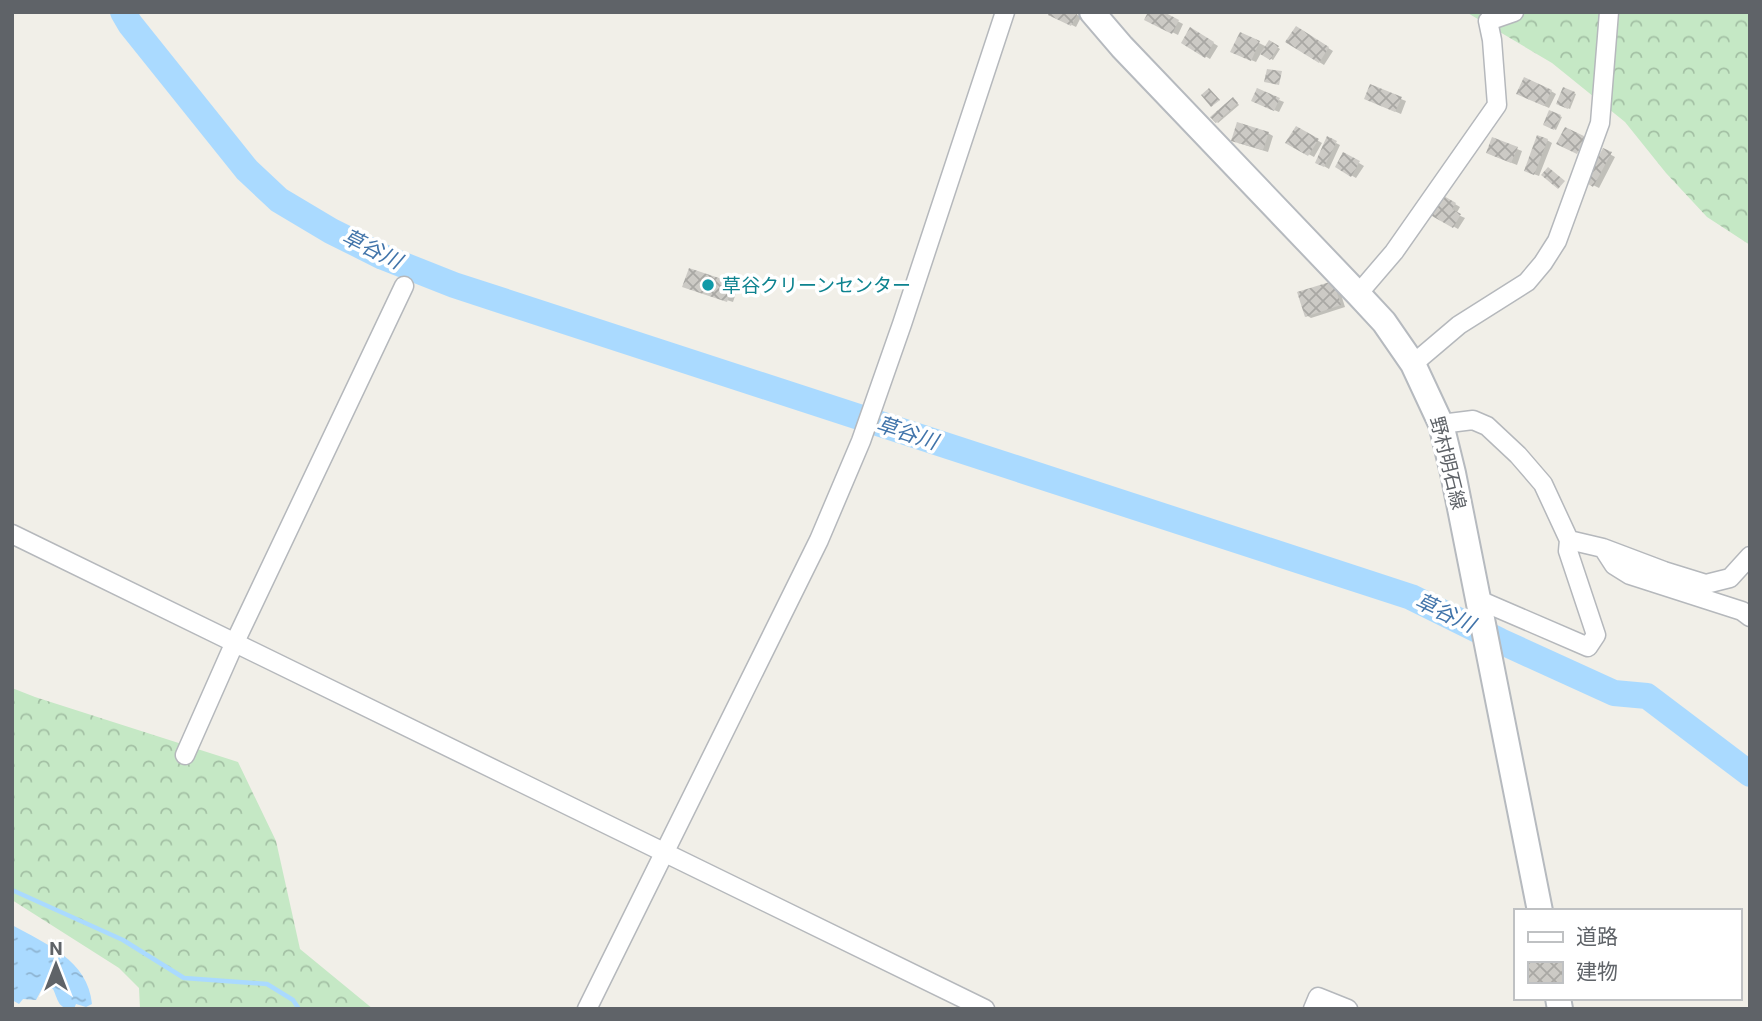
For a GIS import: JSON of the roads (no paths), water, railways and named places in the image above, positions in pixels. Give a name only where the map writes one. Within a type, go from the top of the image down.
[{"type":"main road","name":"野村明石線","points":[[1091,12],[1358,294],[1384,323],[1413,364],[1441,424],[1479,600],[1540,909]]},
{"type":"street","points":[[587,1009],[819,540],[861,441],[1005,12]]},
{"type":"street","points":[[1358,294],[1394,252],[1497,105],[1488,21],[1514,12]]},
{"type":"street","points":[[1413,364],[1459,325],[1527,282],[1557,241],[1600,123],[1609,12]]},
{"type":"street","points":[[185,755],[235,642],[404,286]]},
{"type":"street","points":[[1441,424],[1473,420],[1487,426],[1518,455],[1543,484],[1569,540],[1568,551],[1596,635],[1588,647],[1479,600]]},
{"type":"street","points":[[12,534],[985,1009]]},
{"type":"street","points":[[1569,540],[1603,548],[1706,584],[1730,578],[1750,556]]},
{"type":"street","points":[[1603,548],[1614,565],[1630,575],[1742,611],[1750,617]]},
{"type":"street","points":[[1313,1009],[1318,997],[1349,1009]]},
{"type":"water","points":[[12,925],[51,947],[74,965],[89,989],[92,1004],[86,1007],[76,1004],[74,1009],[65,1008],[53,989],[43,987],[36,1000],[23,999],[19,1004],[12,1000]]},
{"type":"waterway","name":"草谷川","points":[[123,12],[247,170],[279,200],[331,231],[383,257],[454,285],[1411,597],[1614,693],[1647,696],[1750,774]]},
{"type":"waterway","points":[[12,890],[123,940],[184,978],[267,984],[293,1000],[299,1009]]},
{"type":"place","name":"草谷クリーンセンター","points":[[708,285]]}]
